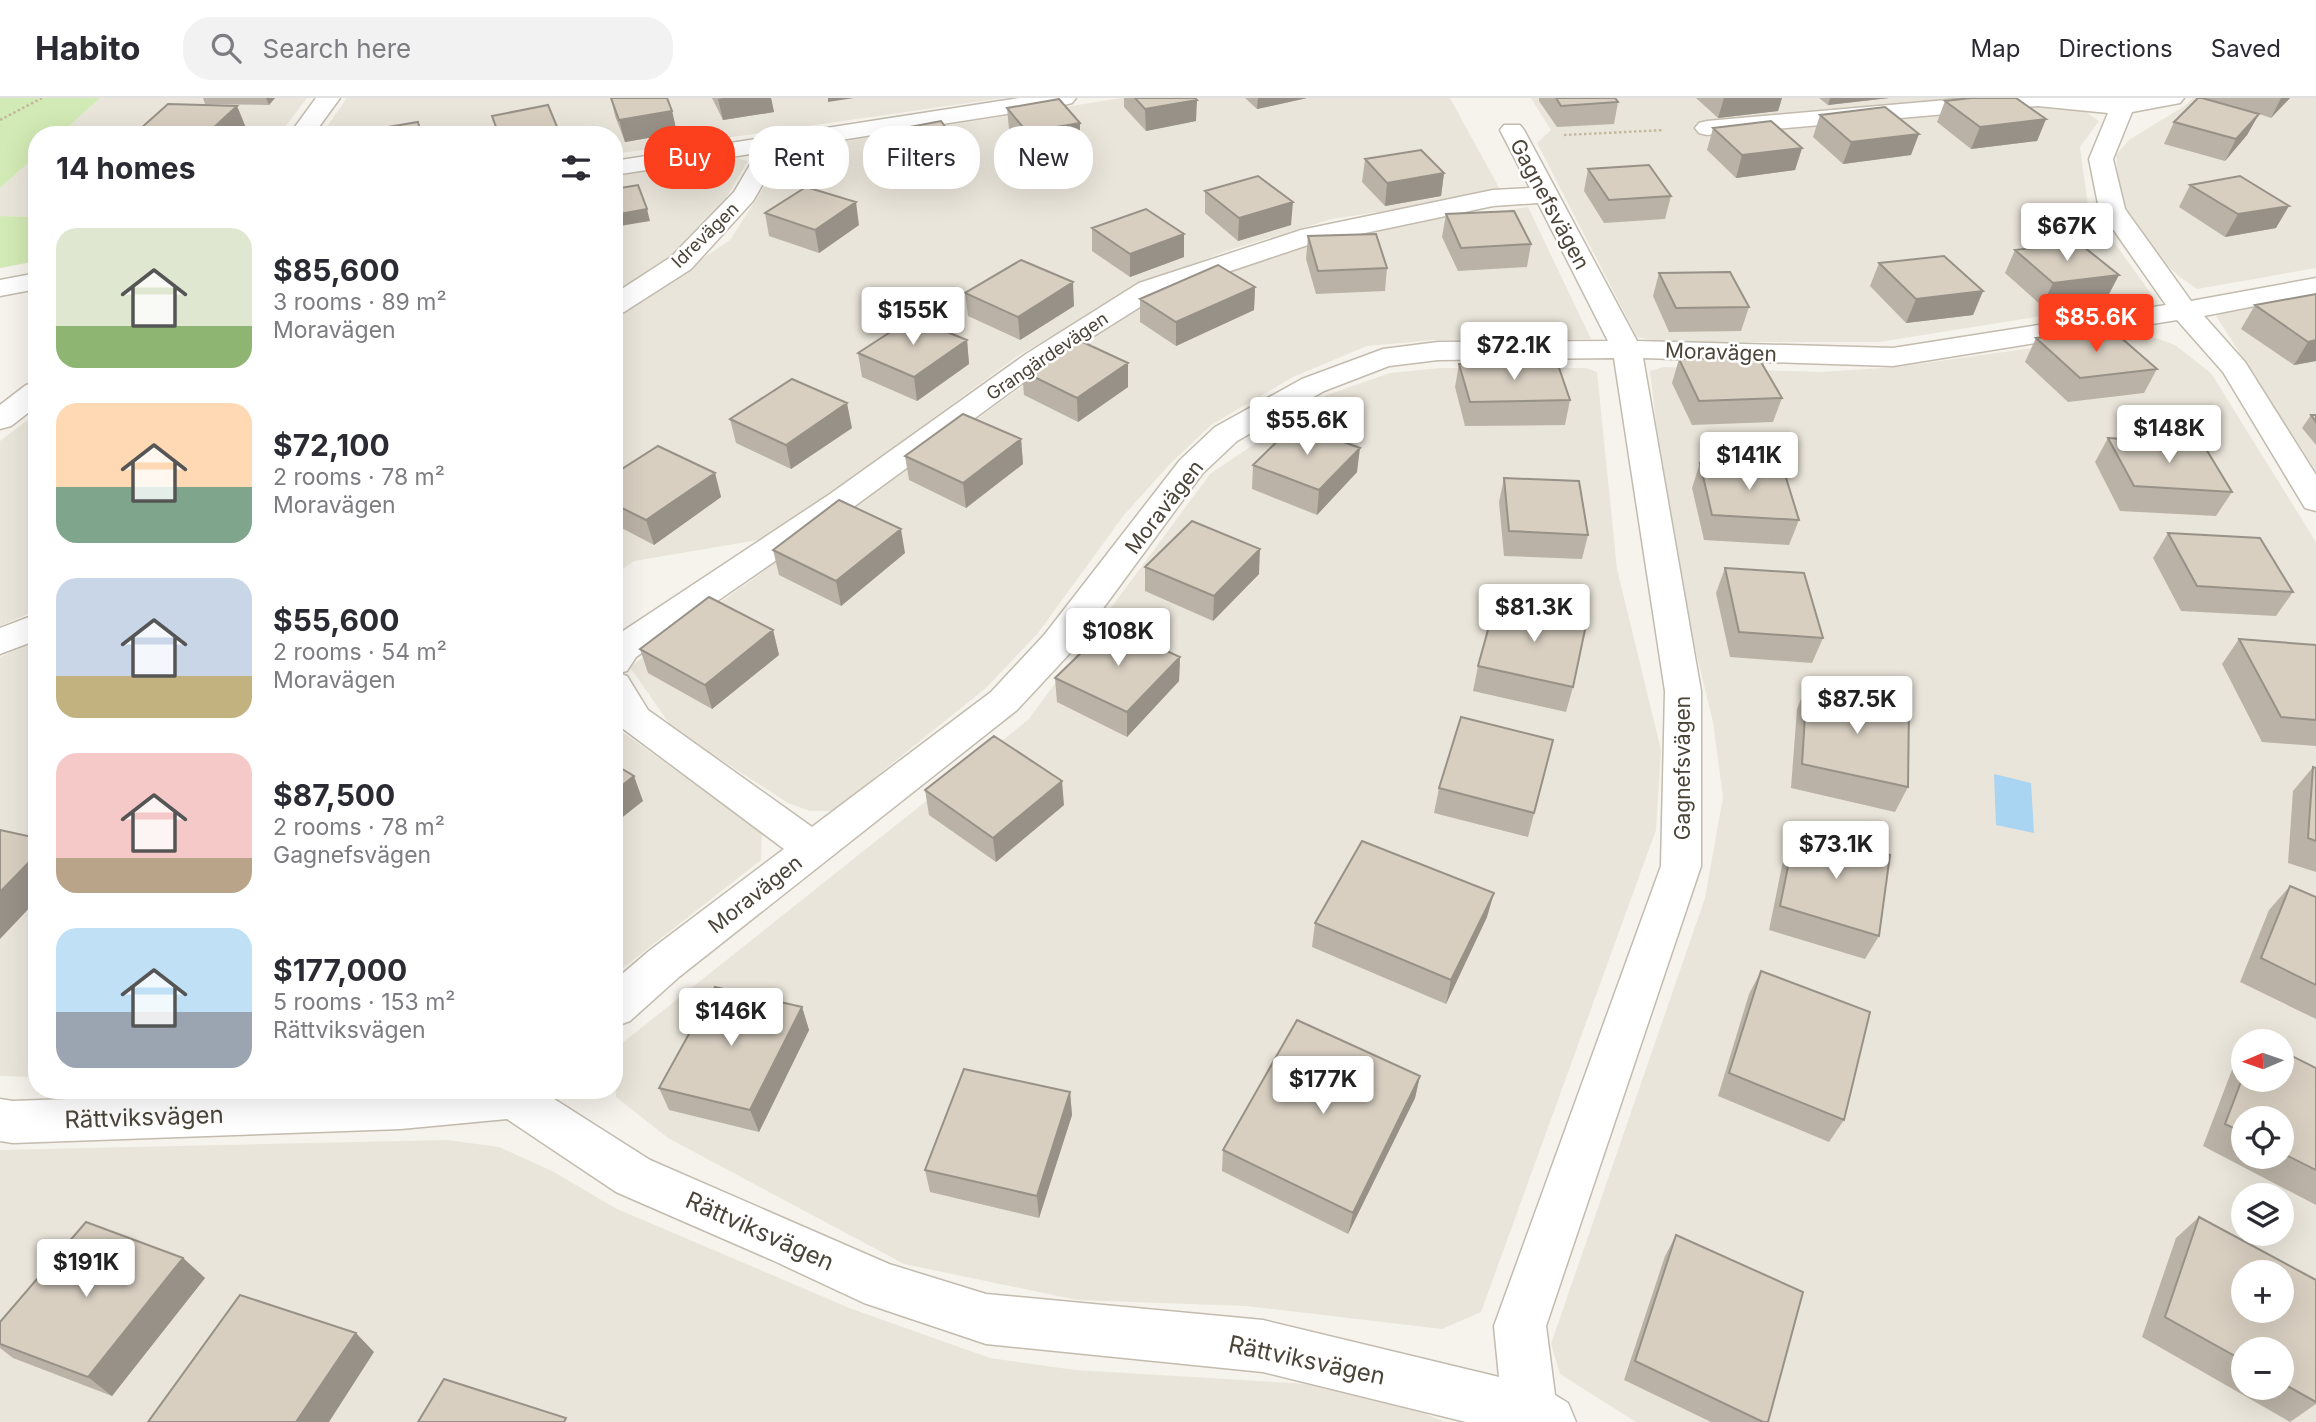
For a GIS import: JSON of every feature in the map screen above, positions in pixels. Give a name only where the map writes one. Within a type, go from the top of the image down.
[{"type":"street","points":[[308,126],[328,98]]},
{"type":"street","points":[[849,132],[1064,98]]},
{"type":"street","points":[[1707,128],[2038,99],[2122,107],[2172,98]]},
{"type":"street","points":[[2122,107],[2101,159],[2112,209],[2184,311],[2235,368],[2316,500]]},
{"type":"street","name":"Gagnefsvägen","points":[[1511,130],[1627,349],[1682,691],[1681,866],[1520,1326],[1536,1418]]},
{"type":"street","points":[[623,167],[749,148]]},
{"type":"street","name":"Idrevägen","points":[[623,300],[681,263],[749,187]]},
{"type":"street","name":"Grangärdevägen","points":[[623,648],[841,501],[1036,360],[1149,289],[1301,238],[1493,198],[1545,195]]},
{"type":"street","points":[[0,288],[28,283]]},
{"type":"street","name":"Moravägen","points":[[623,1000],[664,964],[1004,701],[1058,643],[1191,467],[1226,434],[1313,385],[1384,358],[1438,351],[1627,349],[1893,357],[2184,311],[2316,286]]},
{"type":"street","points":[[0,420],[28,398]]},
{"type":"street","points":[[0,642],[28,630]]},
{"type":"street","points":[[623,700],[635,719],[813,849]]},
{"type":"street","name":"Rättviksvägen","points":[[0,1120],[13,1122],[401,1108],[476,1099]]},
{"type":"street","name":"Rättviksvägen","points":[[525,1099],[633,1175],[882,1286],[986,1319],[1263,1346],[1536,1418]]},
{"type":"path","points":[[0,120],[42,98]]},
{"type":"path","points":[[1563,135],[1620,131]]},
{"type":"shaded area","points":[[100,98],[307,98],[286,126],[69,126]]},
{"type":"shaded area","points":[[347,98],[1003,98],[808,126],[749,126],[749,135],[735,137],[735,126],[644,126],[644,150],[623,153],[623,126],[327,126]]},
{"type":"shaded area","points":[[1122,98],[1450,98],[1502,193],[1332,219],[1226,251],[1143,285],[1019,355],[770,538],[634,561],[623,569],[623,312],[730,240],[763,189],[849,189],[849,141],[863,138],[863,189],[980,189],[980,126],[942,126]]},
{"type":"shaded area","points":[[1531,98],[1980,98],[1695,123],[1706,137],[2044,105],[2080,108],[2099,121],[2080,147],[2088,206],[2154,298],[1879,342],[1663,342],[1637,337],[1537,143],[1551,130]]},
{"type":"shaded area","points":[[2193,98],[2316,98],[2316,268],[2197,289],[2143,244],[2122,211],[2116,155],[2129,140]]},
{"type":"shaded area","points":[[735,158],[748,161],[735,183]]},
{"type":"shaded area","points":[[28,163],[28,217],[0,216],[0,188]]},
{"type":"shaded area","points":[[644,170],[644,189],[731,189],[671,261],[623,290],[623,174]]},
{"type":"shaded area","points":[[1528,207],[1591,339],[1434,340],[1367,346],[1293,377],[1211,425],[1168,466],[1124,515],[1038,633],[986,688],[833,811],[810,811],[788,803],[673,729],[630,667],[1140,302],[1272,254],[1394,224]]},
{"type":"shaded area","points":[[2316,295],[2316,472],[2216,316],[2232,310]]},
{"type":"shaded area","points":[[2124,335],[2153,337],[2175,345],[2211,373],[2316,542],[2316,1422],[1636,1422],[1560,1374],[1551,1344],[1705,898],[1723,797],[1713,722],[1671,550],[1650,371],[1664,367],[1821,372],[1896,367]]},
{"type":"shaded area","points":[[1440,368],[1586,368],[1597,372],[1617,569],[1661,750],[1656,830],[1481,1312],[1442,1329],[1246,1306],[1077,1300],[904,1264],[668,1138],[619,1099],[623,1099],[623,1042],[1028,720],[1210,474],[1327,395],[1390,373]]},
{"type":"shaded area","points":[[28,420],[28,614],[0,626],[0,441]]},
{"type":"shaded area","points":[[28,645],[28,1077],[0,1076],[0,657]]},
{"type":"shaded area","points":[[623,733],[762,831],[761,860],[623,968]]},
{"type":"shaded area","points":[[447,1140],[499,1147],[552,1171],[617,1209],[852,1309],[990,1358],[1075,1370],[1308,1384],[1399,1403],[1445,1422],[0,1422],[0,1150]]},
{"type":"green space","points":[[0,98],[100,98],[69,126],[28,126],[28,163],[0,188]]},
{"type":"green space","points":[[0,216],[28,217],[28,263],[0,268]]},
{"type":"water","points":[[1994,774],[2031,783],[2034,833],[1996,825]]},
{"type":"building","points":[[611,98],[667,98],[672,111],[619,120]]},
{"type":"building","points":[[1135,98],[1195,98],[1197,100],[1145,109]]},
{"type":"building","points":[[1556,98],[1615,98],[1618,102],[1561,106]]},
{"type":"building","points":[[2016,98],[2046,119],[1980,127],[1945,101]]},
{"type":"building","points":[[2198,98],[2259,114],[2236,139],[2174,122]]},
{"type":"building","points":[[1059,99],[1080,123],[1022,126],[1007,108]]},
{"type":"building","points":[[168,104],[237,106],[215,126],[143,126]]},
{"type":"building","points":[[548,105],[557,126],[496,126],[492,116]]},
{"type":"building","points":[[1885,107],[1919,134],[1851,142],[1820,115]]},
{"type":"building","points":[[941,121],[945,126],[915,126]]},
{"type":"building","points":[[1771,121],[1802,148],[1742,155],[1713,128]]},
{"type":"building","points":[[418,122],[419,126],[394,126]]},
{"type":"building","points":[[1421,150],[1444,173],[1387,183],[1365,159]]},
{"type":"building","points":[[1649,165],[1671,196],[1609,200],[1588,169]]},
{"type":"building","points":[[1258,176],[1293,202],[1239,218],[1205,191]]},
{"type":"building","points":[[2240,176],[2289,206],[2238,214],[2190,185]]},
{"type":"building","points":[[638,185],[647,209],[623,213],[623,188]]},
{"type":"building","points":[[803,189],[813,189],[856,202],[815,230],[765,213]]},
{"type":"building","points":[[1146,209],[1184,234],[1130,254],[1092,228]]},
{"type":"building","points":[[1514,211],[1531,244],[1461,248],[1446,214]]},
{"type":"building","points":[[1376,234],[1387,268],[1318,271],[1308,236]]},
{"type":"building","points":[[2079,243],[2119,275],[2053,283],[2015,250]]},
{"type":"building","points":[[1944,256],[1983,291],[1916,299],[1879,263]]},
{"type":"building","points":[[1021,260],[1073,282],[1018,317],[965,293]]},
{"type":"building","points":[[1218,265],[1255,287],[1176,322],[1140,299]]},
{"type":"building","points":[[1730,272],[1749,307],[1676,308],[1659,273]]},
{"type":"building","points":[[2316,294],[2316,340],[2308,342],[2255,305]]},
{"type":"building","points":[[912,318],[967,340],[914,377],[858,353]]},
{"type":"building","points":[[2111,329],[2157,369],[2080,378],[2036,338]]},
{"type":"building","points":[[1074,338],[1128,363],[1077,398],[1022,371]]},
{"type":"building","points":[[1758,357],[1782,398],[1699,401],[1679,359]]},
{"type":"building","points":[[1557,362],[1570,400],[1470,402],[1459,364]]},
{"type":"building","points":[[792,379],[847,403],[786,445],[730,419]]},
{"type":"building","points":[[963,414],[1021,439],[963,483],[905,456]]},
{"type":"building","points":[[1295,424],[1360,448],[1319,490],[1253,465]]},
{"type":"building","points":[[2108,438],[2203,444],[2232,492],[2134,486]]},
{"type":"building","points":[[658,446],[715,473],[646,520],[623,508],[623,468]]},
{"type":"building","points":[[1700,463],[1783,468],[1799,520],[1712,515]]},
{"type":"building","points":[[1504,478],[1579,481],[1588,535],[1509,531]]},
{"type":"building","points":[[839,500],[901,529],[836,581],[773,550]]},
{"type":"building","points":[[1192,521],[1260,549],[1214,596],[1145,567]]},
{"type":"building","points":[[2168,533],[2260,538],[2293,592],[2197,586]]},
{"type":"building","points":[[1725,568],[1804,573],[1823,638],[1739,632]]},
{"type":"building","points":[[709,597],[773,630],[705,685],[640,649]]},
{"type":"building","points":[[1496,601],[1587,620],[1573,687],[1478,666]]},
{"type":"building","points":[[1110,625],[1180,657],[1127,712],[1055,678]]},
{"type":"building","points":[[2239,639],[2316,645],[2316,720],[2281,717]]},
{"type":"building","points":[[1807,684],[1909,706],[1908,787],[1802,764]]},
{"type":"building","points":[[1461,717],[1553,740],[1534,813],[1439,788]]},
{"type":"building","points":[[994,736],[1062,781],[993,838],[925,790]]},
{"type":"building","points":[[2313,767],[2316,768],[2316,841],[2308,838]]},
{"type":"building","points":[[623,769],[634,776],[623,785]]},
{"type":"building","points":[[1796,827],[1890,855],[1879,936],[1780,906]]},
{"type":"building","points":[[0,830],[28,836],[28,863],[0,892]]},
{"type":"building","points":[[1362,841],[1494,893],[1451,980],[1315,923]]},
{"type":"building","points":[[2290,886],[2316,897],[2316,985],[2261,958]]},
{"type":"building","points":[[1761,971],[1870,1012],[1844,1120],[1729,1073]]},
{"type":"building","points":[[715,987],[802,1007],[750,1110],[659,1088]]},
{"type":"building","points":[[1297,1020],[1420,1076],[1353,1213],[1223,1150]]},
{"type":"building","points":[[2294,1057],[2316,1068],[2316,1170],[2294,1159],[2294,1106],[2232,1106],[2237,1092],[2294,1092]]},
{"type":"building","points":[[964,1069],[1070,1092],[1037,1196],[925,1170]]},
{"type":"building","points":[[2231,1108],[2231,1127],[2225,1124]]},
{"type":"building","points":[[2199,1217],[2231,1234],[2231,1246],[2253,1246],[2279,1260],[2231,1260],[2231,1323],[2294,1323],[2294,1268],[2316,1280],[2316,1402],[2294,1390],[2294,1337],[2231,1337],[2231,1354],[2165,1317]]},
{"type":"building","points":[[86,1222],[183,1258],[88,1377],[0,1344],[0,1322]]},
{"type":"building","points":[[1676,1235],[1803,1292],[1768,1422],[1635,1361]]},
{"type":"building","points":[[240,1295],[356,1333],[296,1422],[148,1422]]},
{"type":"building","points":[[444,1379],[566,1418],[564,1422],[418,1422]]}]
